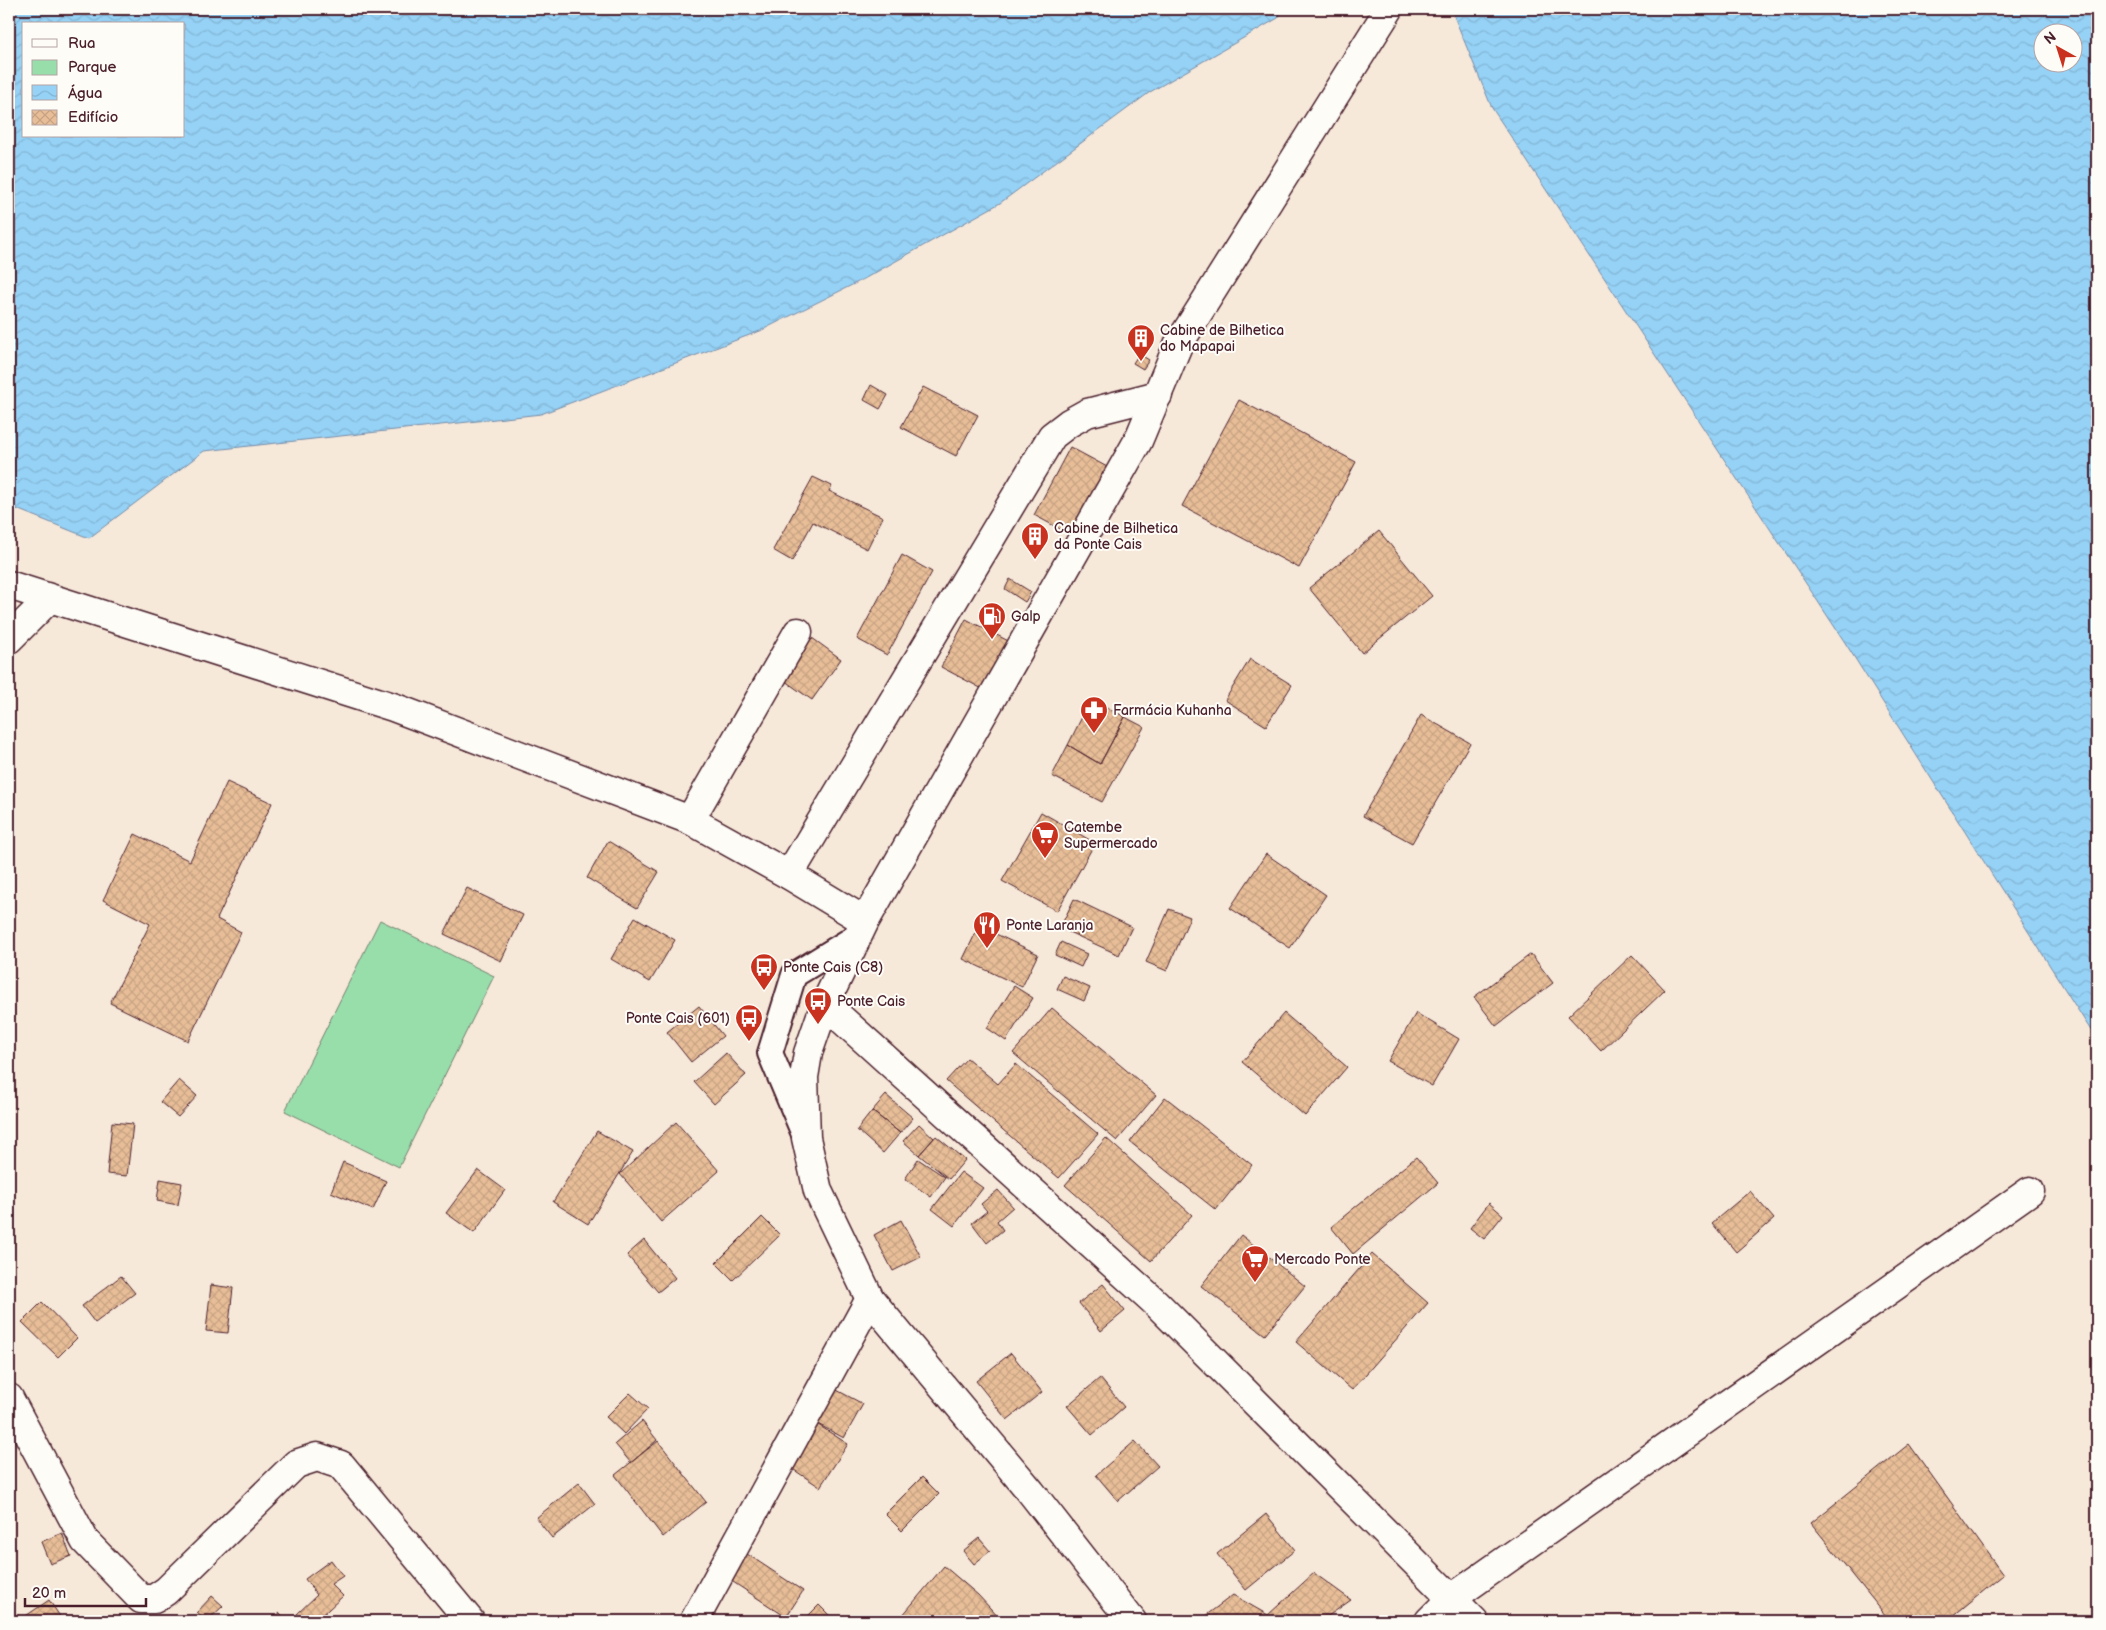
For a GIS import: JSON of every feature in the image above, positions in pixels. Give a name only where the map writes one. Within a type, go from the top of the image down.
[{"type":"street","points":[[1132,1621],[1031,1492],[870,1299],[818,1191],[806,1138],[804,1077],[808,1052],[825,1004],[862,928],[1138,441],[1178,345],[1389,9]]},
{"type":"street","points":[[789,875],[1052,436],[1069,423],[1087,413],[1158,395]]},
{"type":"street","points":[[9,585],[392,707],[690,820],[789,875],[862,928]]},
{"type":"street","points":[[9,639],[49,599]]},
{"type":"street","points":[[690,820],[798,632]]},
{"type":"street","points":[[825,1004],[1156,1303],[1474,1621]]},
{"type":"street","points":[[1429,1621],[1452,1598],[2030,1191]]},
{"type":"street","points":[[694,1621],[870,1299]]},
{"type":"street","points":[[9,1398],[85,1541],[141,1599],[154,1599],[166,1591],[296,1464],[317,1457],[340,1465],[470,1621]]},
{"type":"lane","points":[[806,1138],[770,1053],[794,975],[862,928]]},
{"type":"green space","points":[[380,920],[494,976],[399,1167],[285,1111]]},
{"type":"water","points":[[9,9],[1283,9],[1278,18],[1150,92],[1000,203],[862,280],[760,331],[541,414],[204,451],[89,538],[9,506]]},
{"type":"water","points":[[1451,9],[2097,9],[2097,1040],[1844,641],[1492,108]]},
{"type":"building","name":"Cabine de Bilhetica do Mapapai","points":[[1139,354],[1149,360],[1143,369],[1133,363]]},
{"type":"building","points":[[871,385],[888,395],[880,409],[864,400]]},
{"type":"building","points":[[923,387],[978,415],[956,456],[901,427]]},
{"type":"building","points":[[1239,400],[1356,462],[1299,568],[1182,506]]},
{"type":"building","points":[[1070,447],[1109,468],[1073,536],[1034,515]]},
{"type":"building","points":[[813,477],[832,486],[829,491],[883,517],[867,549],[813,522],[792,561],[773,550]]},
{"type":"building","points":[[1379,531],[1432,596],[1362,653],[1309,588]]},
{"type":"building","points":[[902,555],[932,572],[887,655],[857,639]]},
{"type":"building","points":[[1010,579],[1031,592],[1025,602],[1005,589]]},
{"type":"building","points":[[966,619],[1016,645],[990,693],[941,667]]},
{"type":"building","points":[[808,635],[841,659],[812,700],[778,676]]},
{"type":"building","points":[[1250,659],[1292,685],[1266,726],[1225,700]]},
{"type":"building","points":[[1091,699],[1125,717],[1100,764],[1068,745]]},
{"type":"building","points":[[1421,715],[1470,743],[1412,843],[1363,816]]},
{"type":"building","points":[[1125,717],[1144,727],[1102,802],[1052,776],[1068,745],[1100,764]]},
{"type":"building","points":[[227,782],[272,803],[217,919],[241,932],[188,1041],[110,1003],[150,924],[103,900],[135,834],[190,861]]},
{"type":"building","points":[[1041,812],[1095,843],[1057,911],[1002,881]]},
{"type":"building","points":[[608,841],[659,872],[637,908],[587,878]]},
{"type":"building","points":[[1266,854],[1326,895],[1290,948],[1230,908]]},
{"type":"building","points":[[467,888],[523,915],[501,961],[444,934]]},
{"type":"building","points":[[1074,899],[1132,927],[1119,955],[1060,928]]},
{"type":"building","points":[[1169,909],[1190,917],[1167,971],[1146,962]]},
{"type":"building","points":[[635,917],[675,940],[650,982],[611,959]]},
{"type":"building","points":[[979,926],[1038,954],[1022,987],[963,959]]},
{"type":"building","points":[[1061,942],[1087,954],[1081,967],[1055,955]]},
{"type":"building","points":[[1531,954],[1553,983],[1496,1026],[1474,997]]},
{"type":"building","points":[[1632,955],[1665,990],[1601,1051],[1568,1016]]},
{"type":"building","points":[[1063,976],[1090,988],[1084,1001],[1057,989]]},
{"type":"building","points":[[1014,986],[1033,998],[1006,1041],[987,1028]]},
{"type":"building","points":[[699,1006],[723,1036],[691,1062],[667,1032]]},
{"type":"building","points":[[1052,1008],[1156,1095],[1117,1141],[1013,1053]]},
{"type":"building","points":[[1284,1013],[1347,1067],[1305,1116],[1242,1062]]},
{"type":"building","points":[[1416,1013],[1459,1039],[1432,1086],[1388,1061]]},
{"type":"building","points":[[726,1053],[746,1075],[714,1104],[694,1082]]},
{"type":"building","points":[[967,1058],[998,1084],[1016,1064],[1098,1134],[1059,1178],[946,1081]]},
{"type":"building","points":[[179,1080],[197,1096],[178,1117],[160,1102]]},
{"type":"building","points":[[886,1095],[913,1118],[900,1133],[872,1111]]},
{"type":"building","points":[[1165,1097],[1252,1165],[1216,1210],[1130,1142]]},
{"type":"building","points":[[872,1111],[900,1133],[883,1153],[857,1130]]},
{"type":"building","points":[[112,1122],[133,1124],[127,1176],[107,1174]]},
{"type":"building","points":[[676,1122],[719,1171],[661,1222],[620,1174]]},
{"type":"building","points":[[919,1124],[934,1138],[919,1155],[903,1141]]},
{"type":"building","points":[[597,1131],[633,1152],[588,1224],[553,1202]]},
{"type":"building","points":[[936,1136],[965,1160],[949,1179],[919,1155]]},
{"type":"building","points":[[1106,1138],[1192,1215],[1151,1261],[1065,1185]]},
{"type":"building","points":[[1416,1157],[1438,1183],[1353,1254],[1331,1227]]},
{"type":"building","points":[[918,1159],[945,1177],[931,1197],[905,1179]]},
{"type":"building","points":[[343,1162],[386,1181],[373,1210],[331,1192]]},
{"type":"building","points":[[478,1170],[505,1190],[474,1233],[446,1213]]},
{"type":"building","points":[[961,1172],[983,1188],[954,1226],[932,1209]]},
{"type":"building","points":[[160,1179],[182,1183],[178,1205],[157,1201]]},
{"type":"building","points":[[998,1190],[1013,1207],[997,1221],[1003,1230],[987,1243],[972,1223],[987,1211],[981,1204]]},
{"type":"building","points":[[1750,1191],[1774,1219],[1736,1252],[1712,1223]]},
{"type":"building","points":[[1489,1203],[1503,1215],[1484,1239],[1470,1228]]},
{"type":"building","points":[[762,1217],[780,1235],[733,1280],[716,1263]]},
{"type":"building","points":[[901,1220],[921,1257],[893,1271],[874,1235]]},
{"type":"building","points":[[1241,1235],[1305,1286],[1265,1335],[1201,1286]]},
{"type":"building","points":[[644,1240],[675,1278],[658,1292],[627,1255]]},
{"type":"building","points":[[1372,1254],[1428,1303],[1352,1390],[1296,1342]]},
{"type":"building","points":[[121,1276],[135,1293],[95,1323],[82,1306]]},
{"type":"building","points":[[1103,1284],[1125,1311],[1101,1331],[1079,1303]]},
{"type":"building","points":[[211,1285],[233,1288],[228,1333],[206,1331]]},
{"type":"building","points":[[42,1302],[77,1338],[58,1357],[22,1322]]},
{"type":"building","points":[[1011,1353],[1042,1392],[1007,1420],[976,1381]]},
{"type":"building","points":[[1100,1378],[1124,1407],[1092,1435],[1067,1406]]},
{"type":"building","points":[[831,1387],[863,1404],[844,1438],[812,1421]]},
{"type":"building","points":[[630,1393],[648,1409],[624,1434],[606,1417]]},
{"type":"building","points":[[642,1421],[657,1440],[631,1463],[615,1444]]},
{"type":"building","points":[[812,1421],[848,1444],[820,1487],[785,1464]]},
{"type":"building","points":[[658,1441],[706,1502],[663,1537],[615,1475]]},
{"type":"building","points":[[1135,1441],[1158,1466],[1118,1501],[1096,1475]]},
{"type":"building","points":[[1909,1444],[2003,1575],[1947,1621],[1890,1621],[1811,1523]]},
{"type":"building","points":[[922,1477],[939,1494],[902,1531],[885,1514]]},
{"type":"building","points":[[579,1483],[595,1504],[552,1538],[536,1518]]},
{"type":"building","points":[[1266,1514],[1295,1550],[1246,1590],[1217,1554]]},
{"type":"building","points":[[62,1533],[71,1556],[50,1564],[41,1542]]},
{"type":"building","points":[[979,1538],[990,1551],[974,1564],[963,1551]]},
{"type":"building","points":[[741,1550],[803,1591],[786,1617],[724,1576]]},
{"type":"building","points":[[331,1560],[343,1576],[331,1584],[343,1596],[316,1621],[303,1621],[297,1614],[317,1595],[305,1579]]},
{"type":"building","points":[[944,1566],[978,1595],[1002,1621],[908,1621],[902,1616]]},
{"type":"building","points":[[1314,1573],[1351,1600],[1321,1621],[1211,1621],[1205,1616],[1233,1595],[1268,1615]]},
{"type":"building","points":[[212,1596],[223,1606],[207,1621],[197,1612]]},
{"type":"building","points":[[49,1600],[63,1621],[20,1621],[20,1620]]},
{"type":"building","points":[[819,1605],[835,1621],[803,1621]]},
{"type":"building","points":[[280,1613],[287,1621],[270,1621]]},
{"type":"place","name":"Cabine de Bilhetica do Mapapai","points":[[1141,362]]},
{"type":"place","name":"Cabine de Bilhetica da Ponte Cais","points":[[1035,560]]},
{"type":"place","name":"Galp","points":[[992,640]]},
{"type":"place","name":"Farmácia Kuhanha","points":[[1094,734]]},
{"type":"place","name":"Catembe Supermercado","points":[[1045,859]]},
{"type":"place","name":"Ponte Laranja","points":[[987,949]]},
{"type":"place","name":"Ponte Cais (C8)","points":[[764,991]]},
{"type":"place","name":"Ponte Cais","points":[[818,1025]]},
{"type":"place","name":"Ponte Cais (601)","points":[[749,1042]]},
{"type":"place","name":"Mercado Ponte","points":[[1255,1283]]}]
